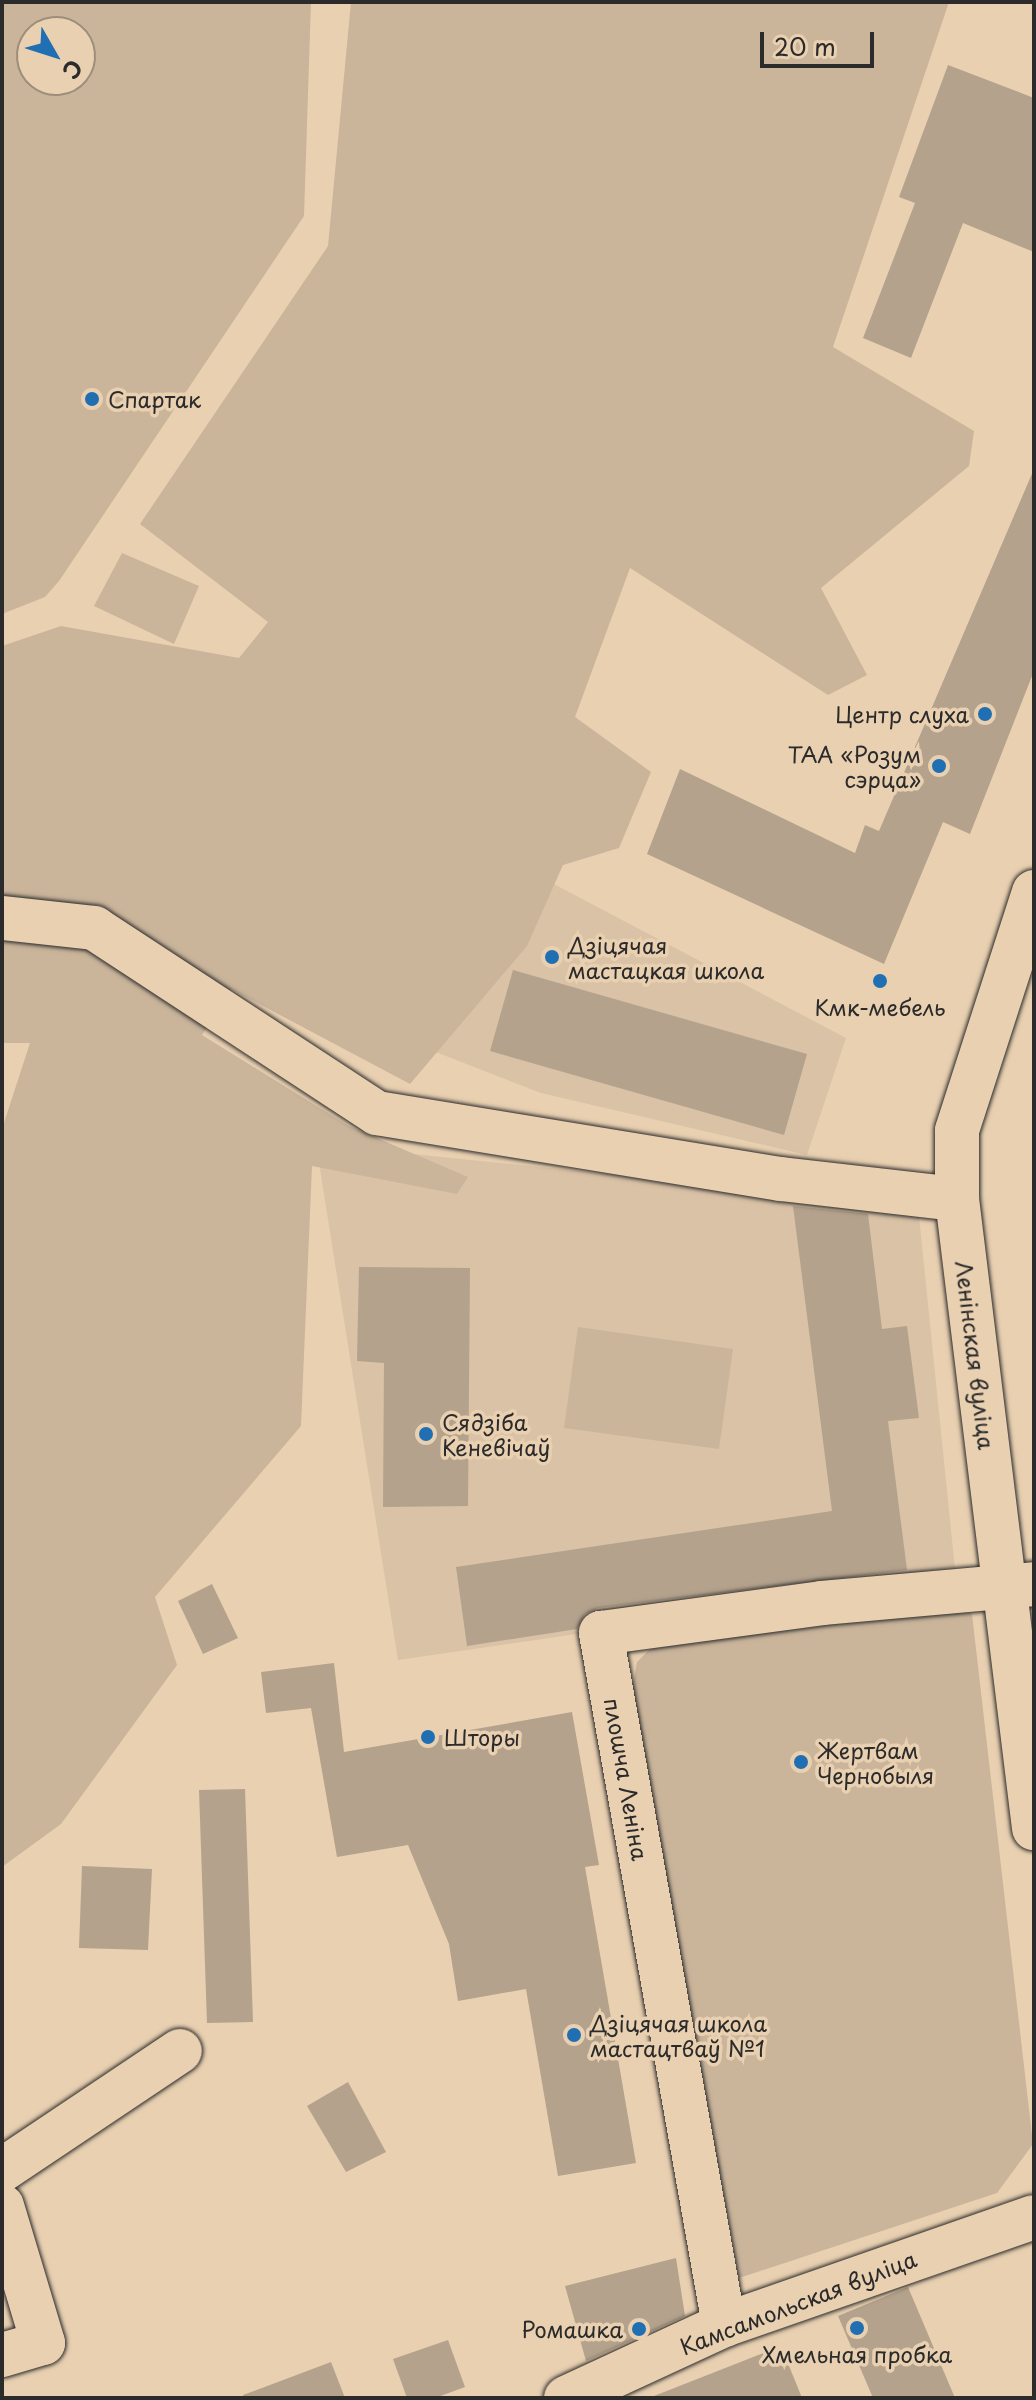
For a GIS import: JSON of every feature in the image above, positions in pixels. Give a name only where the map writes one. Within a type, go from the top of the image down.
[{"type":"main road","name":"Ленінская вуліца","points":[[1034,892],[957,1131],[957,1199],[1020,1584],[1034,1828]]},
{"type":"main road","points":[[2,918],[94,928],[377,1113],[781,1179],[957,1199]]},
{"type":"main road","name":"плошча Леніна","points":[[724,2325],[601,1633],[1020,1584]]},
{"type":"main road","points":[[2,2170],[180,2051]]},
{"type":"main road","points":[[2,2206],[43,2343],[2,2355]]},
{"type":"main road","name":"Камсамольская вуліца","points":[[566,2398],[724,2325],[1034,2217]]},
{"type":"shaded area","name":"Спартак","points":[[2,2],[311,2],[304,216],[59,581],[45,597],[2,614]]},
{"type":"shaded area","points":[[351,2],[949,2],[833,347],[974,431],[969,466],[821,588],[867,675],[828,695],[630,568],[575,717],[651,772],[619,848],[563,865],[527,946],[410,1084],[231,989],[202,1035],[349,1126],[468,1177],[457,1194],[312,1166],[301,1426],[155,1597],[177,1665],[61,1824],[2,1867],[2,1129],[30,1043],[2,1043],[2,646],[61,626],[239,658],[268,622],[140,524],[328,246]]},
{"type":"shaded area","points":[[122,553],[199,586],[174,644],[94,606]]},
{"type":"shaded area","name":"Дзіцячая мастацкая школа","points":[[531,872],[846,1038],[807,1155],[541,1093],[351,1019]]},
{"type":"shaded area","points":[[316,1144],[918,1206],[956,1579],[398,1660]]},
{"type":"shaded area","points":[[578,1327],[733,1349],[719,1449],[564,1428]]},
{"type":"shaded area","points":[[952,1606],[972,1614],[1033,2144],[997,2193],[739,2278],[632,1690],[637,1662],[661,1638]]},
{"type":"building","points":[[948,65],[1034,98],[1034,252],[963,223],[911,358],[863,338],[915,203],[899,197]]},
{"type":"building","points":[[1034,469],[1034,671],[970,834],[943,822],[884,964],[647,854],[680,769],[855,853],[865,825],[879,831]]},
{"type":"building","points":[[513,970],[807,1054],[784,1135],[490,1051]]},
{"type":"building","points":[[793,1206],[868,1214],[882,1329],[907,1326],[919,1418],[888,1421],[907,1570],[598,1608],[585,1614],[577,1629],[467,1646],[456,1567],[832,1511]]},
{"type":"building","name":"Сядзіба Кеневічаў","points":[[359,1267],[470,1268],[468,1506],[383,1507],[384,1363],[357,1361]]},
{"type":"building","points":[[212,1584],[238,1638],[203,1654],[178,1601]]},
{"type":"building","points":[[334,1663],[344,1752],[572,1712],[599,1865],[585,1867],[636,2163],[558,2176],[526,1989],[458,2001],[449,1944],[408,1845],[337,1857],[311,1708],[266,1713],[261,1672]]},
{"type":"building","points":[[245,1789],[253,2022],[207,2023],[199,1790]]},
{"type":"building","points":[[82,1866],[152,1869],[148,1950],[79,1948]]},
{"type":"building","points":[[348,2082],[386,2152],[346,2172],[307,2106]]},
{"type":"building","points":[[676,2258],[685,2316],[586,2361],[565,2286]]},
{"type":"building","points":[[908,2287],[955,2398],[873,2398],[838,2316]]},
{"type":"building","points":[[448,2340],[465,2387],[435,2398],[407,2398],[393,2359]]},
{"type":"building","points":[[781,2346],[802,2398],[654,2398],[654,2396]]},
{"type":"building","points":[[331,2362],[345,2398],[244,2398],[243,2395]]},
{"type":"place","name":"Спартак","points":[[92,399]]},
{"type":"place","name":"Центр слуха","points":[[985,714]]},
{"type":"place","name":"ТАА «Розум сэрца»","points":[[939,766]]},
{"type":"place","name":"Дзіцячая мастацкая школа","points":[[552,957]]},
{"type":"place","name":"Кмк-мебель","points":[[880,981]]},
{"type":"place","name":"Сядзіба Кеневічаў","points":[[426,1434]]},
{"type":"place","name":"Шторы","points":[[428,1737]]},
{"type":"place","name":"Жертвам Чернобыля","points":[[801,1762]]},
{"type":"place","name":"Дзіцячая школа мастацтваў №1","points":[[574,2035]]},
{"type":"place","name":"Хмельная пробка","points":[[857,2328]]},
{"type":"place","name":"Ромашка","points":[[639,2329]]}]
